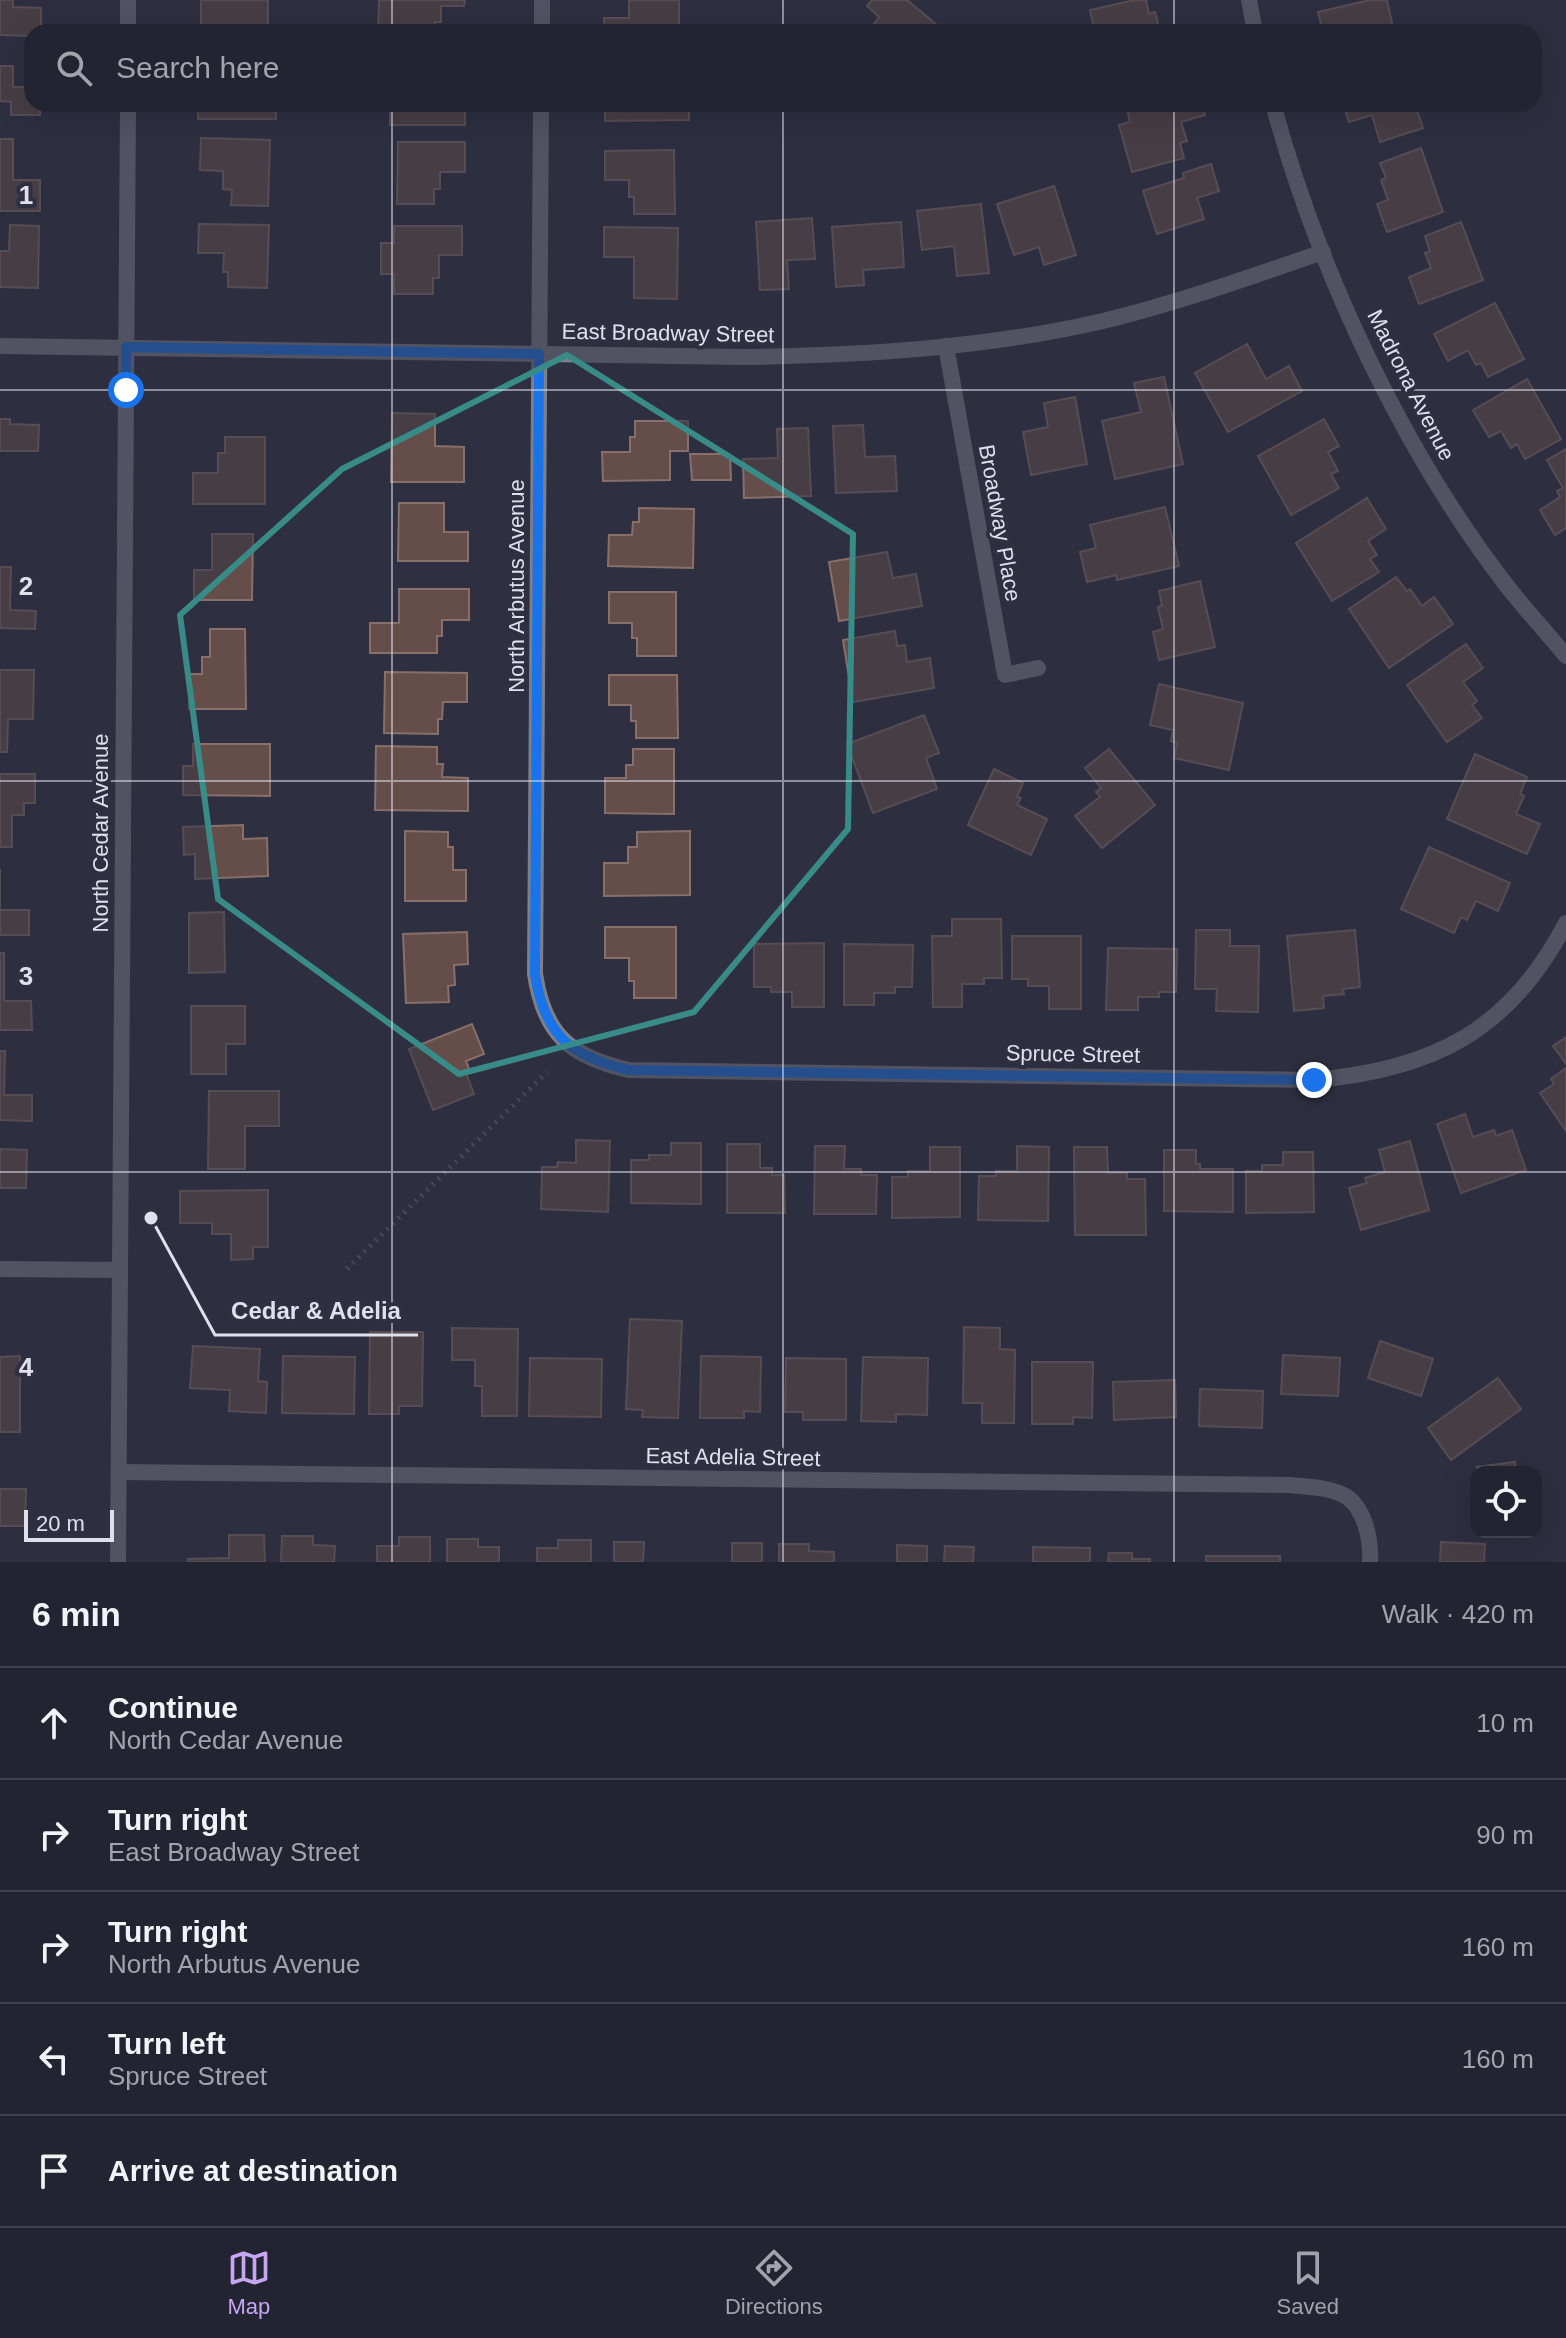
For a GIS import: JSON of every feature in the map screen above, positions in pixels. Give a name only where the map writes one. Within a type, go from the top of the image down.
[{"type":"street","points":[[128,0],[128,24]]},
{"type":"street","points":[[542,0],[542,24]]},
{"type":"street","points":[[1249,0],[1254,24]]},
{"type":"street","name":"North Cedar Avenue","points":[[118,1562],[128,112]]},
{"type":"street","name":"North Arbutus Avenue","points":[[541,112],[535,974],[546,1017],[561,1037],[580,1054]]},
{"type":"street","name":"Madrona Avenue","points":[[1275,112],[1303,202],[1371,364],[1429,471],[1507,586],[1566,656]]},
{"type":"street","name":"East Broadway Street","points":[[0,346],[762,357],[857,355],[1022,336],[1117,317],[1192,297],[1323,252]]},
{"type":"street","name":"Broadway Place","points":[[946,346],[1005,675],[1038,668]]},
{"type":"street","name":"Spruce Street","points":[[580,1054],[629,1070],[1314,1080],[1383,1071],[1428,1057],[1465,1037],[1502,1010],[1535,975],[1566,923]]},
{"type":"street","points":[[0,1269],[119,1270]]},
{"type":"street","name":"East Adelia Street","points":[[119,1472],[1290,1485],[1319,1488],[1346,1496],[1365,1525],[1371,1545],[1370,1562]]},
{"type":"path","points":[[347,1269],[547,1072]]},
{"type":"highlighted area","points":[[567,355],[853,534],[848,829],[694,1012],[459,1074],[218,899],[180,615],[342,469]]},
{"type":"building","points":[[0,0],[13,0],[13,7],[41,8],[41,24],[24,24],[24,36],[0,35]]},
{"type":"building","points":[[201,0],[268,0],[268,24],[201,24]]},
{"type":"building","points":[[379,0],[465,0],[464,6],[441,6],[441,22],[435,24],[378,24]]},
{"type":"building","points":[[629,0],[679,0],[679,24],[604,24],[604,18],[629,18]]},
{"type":"building","points":[[872,0],[907,0],[936,24],[874,24],[879,17],[867,6]]},
{"type":"building","points":[[1146,0],[1149,14],[1155,12],[1158,24],[1093,24],[1090,10]]},
{"type":"building","points":[[1370,0],[1387,0],[1392,24],[1321,24],[1318,12]]},
{"type":"building","points":[[0,66],[13,66],[13,87],[24,87],[24,112],[40,112],[40,115],[11,115],[11,102],[0,101]]},
{"type":"building","points":[[198,112],[276,112],[276,119],[198,119]]},
{"type":"building","points":[[390,112],[465,112],[465,125],[390,125]]},
{"type":"building","points":[[605,112],[689,112],[689,120],[605,121]]},
{"type":"building","points":[[1128,112],[1204,112],[1205,115],[1181,122],[1187,141],[1180,143],[1184,158],[1132,172],[1119,125],[1130,122]]},
{"type":"building","points":[[1346,112],[1418,112],[1423,128],[1380,142],[1372,115],[1349,122]]},
{"type":"building","points":[[201,138],[270,140],[268,206],[231,205],[232,190],[223,189],[223,171],[200,170]]},
{"type":"building","points":[[0,139],[13,139],[13,180],[40,180],[40,211],[0,211]]},
{"type":"building","points":[[398,142],[465,142],[465,172],[440,172],[440,189],[434,189],[434,204],[397,204]]},
{"type":"building","points":[[1421,148],[1443,212],[1387,232],[1377,204],[1388,200],[1381,180],[1386,178],[1380,163]]},
{"type":"building","points":[[674,150],[675,214],[634,214],[634,197],[629,197],[629,180],[605,180],[605,151]]},
{"type":"building","points":[[1211,164],[1219,191],[1197,198],[1204,219],[1157,234],[1143,191],[1184,178],[1183,173]]},
{"type":"building","points":[[1054,186],[1076,255],[1044,265],[1039,247],[1014,255],[997,204]]},
{"type":"building","points":[[981,204],[989,273],[957,276],[954,246],[922,250],[917,211]]},
{"type":"building","points":[[812,218],[815,259],[787,260],[789,289],[760,290],[756,222]]},
{"type":"building","points":[[901,222],[904,267],[863,270],[864,285],[836,287],[832,227]]},
{"type":"building","points":[[1461,222],[1483,280],[1419,304],[1409,277],[1431,268],[1425,253],[1430,251],[1425,236]]},
{"type":"building","points":[[199,224],[269,225],[267,288],[228,287],[228,272],[223,272],[224,253],[198,253]]},
{"type":"building","points":[[10,225],[39,226],[38,288],[0,287],[0,251],[9,251]]},
{"type":"building","points":[[394,226],[462,226],[462,255],[439,255],[439,278],[433,278],[433,294],[394,294],[394,274],[381,274],[381,243],[394,243]]},
{"type":"building","points":[[604,227],[678,228],[677,299],[634,298],[634,257],[604,257]]},
{"type":"building","points":[[1495,303],[1524,359],[1488,377],[1481,363],[1476,365],[1468,350],[1448,361],[1434,334]]},
{"type":"building","points":[[1247,344],[1266,379],[1289,366],[1302,391],[1228,432],[1195,373]]},
{"type":"building","points":[[1164,377],[1183,464],[1115,479],[1102,421],[1141,412],[1134,383]]},
{"type":"building","points":[[1527,379],[1561,439],[1525,459],[1517,444],[1511,448],[1501,431],[1489,437],[1473,410]]},
{"type":"building","points":[[1075,397],[1087,464],[1031,475],[1023,432],[1048,427],[1044,403]]},
{"type":"building","points":[[392,413],[435,414],[435,446],[464,447],[464,482],[391,482]]},
{"type":"building","points":[[0,419],[10,419],[10,424],[39,425],[38,451],[0,451]]},
{"type":"building","points":[[1324,419],[1339,446],[1328,452],[1338,471],[1331,474],[1339,488],[1291,515],[1258,456]]},
{"type":"building","points":[[635,421],[688,421],[688,451],[670,451],[670,480],[603,481],[602,452],[630,452],[630,437],[635,437]]},
{"type":"building","points":[[863,425],[865,457],[895,456],[897,491],[836,493],[833,426]]},
{"type":"building","points":[[808,428],[811,496],[744,498],[743,459],[778,458],[777,429]]},
{"type":"building","points":[[225,437],[265,437],[265,504],[193,504],[193,473],[218,473],[218,453],[225,453]]},
{"type":"building","points":[[1566,449],[1566,528],[1555,535],[1540,510],[1560,497],[1557,491],[1563,488],[1547,460]]},
{"type":"building","points":[[690,454],[730,454],[731,480],[692,480]]},
{"type":"building","points":[[1367,498],[1386,529],[1368,541],[1377,555],[1370,559],[1379,572],[1332,601],[1296,543]]},
{"type":"building","points":[[399,503],[444,503],[444,532],[468,532],[468,561],[398,561]]},
{"type":"building","points":[[1165,507],[1179,566],[1117,580],[1116,575],[1087,582],[1080,552],[1096,548],[1090,525]]},
{"type":"building","points":[[639,508],[694,509],[693,568],[608,566],[609,535],[632,535],[633,522],[639,522]]},
{"type":"building","points":[[212,534],[253,534],[252,600],[194,600],[194,570],[212,570]]},
{"type":"building","points":[[887,552],[893,578],[916,574],[922,606],[839,621],[829,562]]},
{"type":"building","points":[[0,567],[11,567],[10,610],[36,611],[35,629],[0,628]]},
{"type":"building","points":[[1396,577],[1407,591],[1410,589],[1422,606],[1434,597],[1453,624],[1389,668],[1349,609]]},
{"type":"building","points":[[1200,581],[1215,647],[1159,660],[1153,632],[1163,629],[1158,607],[1162,605],[1159,591]]},
{"type":"building","points":[[399,589],[469,589],[469,620],[442,620],[442,636],[437,636],[437,653],[370,653],[370,623],[399,623]]},
{"type":"building","points":[[609,592],[676,592],[676,656],[637,656],[637,638],[632,638],[632,623],[609,623]]},
{"type":"building","points":[[210,629],[245,629],[246,709],[189,709],[189,674],[202,674],[202,657],[210,657]]},
{"type":"building","points":[[895,631],[897,646],[905,645],[907,662],[930,658],[934,688],[853,702],[843,640]]},
{"type":"building","points":[[1466,644],[1483,668],[1463,682],[1477,701],[1472,705],[1482,718],[1447,742],[1407,685]]},
{"type":"building","points":[[0,670],[34,670],[33,719],[8,719],[7,752],[0,752]]},
{"type":"building","points":[[385,672],[467,673],[467,702],[443,702],[438,734],[384,733]]},
{"type":"building","points":[[609,675],[677,675],[678,738],[636,738],[636,721],[631,721],[631,705],[609,705]]},
{"type":"building","points":[[1159,684],[1243,703],[1229,770],[1174,758],[1177,743],[1171,741],[1173,730],[1150,725]]},
{"type":"building","points":[[924,715],[939,753],[926,758],[937,789],[873,813],[847,744]]},
{"type":"building","points":[[193,744],[270,744],[270,796],[183,795],[183,766],[193,766]]},
{"type":"building","points":[[376,746],[437,747],[437,764],[443,764],[442,777],[468,778],[468,811],[375,810]]},
{"type":"building","points":[[633,749],[674,749],[674,814],[605,813],[605,778],[626,778],[626,765],[633,765]]},
{"type":"building","points":[[1109,749],[1155,805],[1102,848],[1075,816],[1100,797],[1096,792],[1101,788],[1085,768]]},
{"type":"building","points":[[1475,754],[1527,777],[1520,794],[1524,796],[1516,814],[1540,824],[1527,854],[1447,819]]},
{"type":"building","points":[[994,769],[1023,783],[1017,805],[1047,819],[1031,855],[968,825]]},
{"type":"building","points":[[0,774],[35,774],[35,803],[24,803],[24,815],[12,815],[12,847],[0,847]]},
{"type":"building","points":[[243,825],[243,839],[267,838],[268,876],[195,879],[195,854],[184,855],[183,827]]},
{"type":"building","points":[[405,831],[448,832],[448,847],[453,847],[453,870],[466,870],[466,901],[405,901]]},
{"type":"building","points":[[690,831],[690,895],[604,896],[604,863],[628,863],[628,847],[637,847],[637,832]]},
{"type":"building","points":[[1429,847],[1510,883],[1498,911],[1476,901],[1467,920],[1461,917],[1454,933],[1401,909]]},
{"type":"building","points":[[0,910],[29,910],[29,935],[0,935]]},
{"type":"building","points":[[224,912],[225,972],[189,973],[189,913]]},
{"type":"building","points":[[952,919],[1001,919],[1002,978],[984,978],[984,984],[962,984],[962,1007],[933,1007],[932,936],[952,936]]},
{"type":"building","points":[[605,927],[676,927],[676,998],[634,998],[634,981],[629,981],[629,958],[605,958]]},
{"type":"building","points":[[1196,930],[1230,930],[1230,946],[1259,946],[1258,1012],[1216,1011],[1217,989],[1195,989]]},
{"type":"building","points":[[1355,930],[1360,987],[1343,989],[1344,994],[1323,996],[1324,1008],[1294,1011],[1287,936]]},
{"type":"building","points":[[467,932],[468,964],[454,965],[455,985],[448,986],[449,1002],[406,1003],[403,934]]},
{"type":"building","points":[[1012,936],[1081,936],[1081,1009],[1049,1009],[1049,986],[1028,986],[1028,979],[1012,979]]},
{"type":"building","points":[[824,943],[824,1007],[792,1007],[792,992],[771,992],[771,987],[754,987],[754,944]]},
{"type":"building","points":[[844,944],[913,945],[912,987],[895,987],[895,993],[874,993],[874,1005],[844,1005]]},
{"type":"building","points":[[1108,948],[1177,949],[1176,992],[1159,992],[1159,997],[1138,997],[1138,1010],[1106,1010]]},
{"type":"building","points":[[0,953],[4,953],[4,1001],[31,1001],[32,1030],[0,1030]]},
{"type":"building","points":[[191,1006],[245,1006],[245,1044],[226,1044],[226,1074],[191,1074]]},
{"type":"building","points":[[472,1024],[484,1054],[466,1061],[470,1071],[466,1073],[474,1094],[433,1110],[409,1049]]},
{"type":"building","points":[[1566,1037],[1566,1064],[1553,1046]]},
{"type":"building","points":[[0,1051],[5,1051],[4,1095],[32,1095],[32,1121],[0,1120]]},
{"type":"building","points":[[1566,1068],[1566,1131],[1540,1093],[1554,1084],[1551,1079]]},
{"type":"building","points":[[209,1091],[279,1091],[279,1126],[245,1126],[245,1169],[208,1169]]},
{"type":"building","points":[[1465,1114],[1473,1137],[1494,1130],[1496,1136],[1512,1130],[1526,1170],[1461,1193],[1437,1124]]},
{"type":"building","points":[[576,1140],[610,1141],[608,1212],[541,1209],[542,1167],[557,1167],[558,1162],[576,1163]]},
{"type":"building","points":[[1410,1141],[1429,1210],[1361,1230],[1349,1188],[1367,1183],[1365,1178],[1385,1172],[1379,1150]]},
{"type":"building","points":[[671,1143],[701,1143],[701,1204],[631,1203],[631,1160],[649,1160],[649,1155],[671,1155]]},
{"type":"building","points":[[727,1144],[760,1144],[760,1168],[772,1168],[772,1175],[784,1175],[785,1213],[727,1213]]},
{"type":"building","points":[[815,1146],[845,1146],[844,1169],[861,1169],[861,1175],[877,1175],[876,1214],[814,1214]]},
{"type":"building","points":[[1017,1146],[1049,1147],[1048,1221],[978,1220],[979,1176],[996,1176],[996,1171],[1017,1171]]},
{"type":"building","points":[[930,1147],[960,1147],[960,1217],[892,1218],[892,1177],[908,1177],[908,1171],[930,1171]]},
{"type":"building","points":[[1074,1147],[1107,1147],[1108,1173],[1127,1173],[1127,1179],[1145,1179],[1146,1235],[1075,1235]]},
{"type":"building","points":[[0,1149],[27,1150],[26,1188],[0,1188]]},
{"type":"building","points":[[1164,1150],[1196,1150],[1196,1164],[1200,1164],[1200,1169],[1233,1169],[1233,1212],[1164,1211]]},
{"type":"building","points":[[1283,1152],[1313,1152],[1314,1212],[1246,1213],[1246,1171],[1262,1171],[1262,1165],[1283,1165]]},
{"type":"building","points":[[268,1190],[268,1247],[253,1247],[253,1259],[231,1260],[231,1234],[212,1234],[212,1223],[180,1223],[180,1191]]},
{"type":"building","points":[[630,1319],[682,1321],[678,1418],[642,1417],[643,1410],[626,1409]]},
{"type":"building","points":[[964,1327],[1000,1328],[1000,1349],[1015,1350],[1014,1423],[982,1423],[982,1403],[963,1403]]},
{"type":"building","points":[[452,1328],[518,1329],[517,1416],[482,1416],[482,1386],[475,1386],[475,1360],[452,1360]]},
{"type":"building","points":[[370,1332],[423,1332],[422,1406],[399,1406],[399,1414],[369,1414]]},
{"type":"building","points":[[1380,1341],[1433,1359],[1421,1396],[1368,1378]]},
{"type":"building","points":[[193,1346],[260,1349],[258,1381],[267,1382],[266,1413],[229,1411],[230,1390],[190,1388]]},
{"type":"building","points":[[1283,1355],[1340,1358],[1338,1396],[1281,1394]]},
{"type":"building","points":[[20,1356],[20,1432],[0,1432],[0,1357]]},
{"type":"building","points":[[283,1356],[355,1357],[354,1414],[282,1413]]},
{"type":"building","points":[[701,1356],[761,1357],[760,1412],[744,1411],[744,1418],[700,1418]]},
{"type":"building","points":[[863,1357],[928,1358],[927,1415],[896,1414],[896,1422],[861,1421]]},
{"type":"building","points":[[530,1358],[602,1359],[601,1417],[529,1416]]},
{"type":"building","points":[[786,1358],[846,1359],[846,1420],[803,1420],[803,1412],[785,1412]]},
{"type":"building","points":[[1032,1362],[1093,1362],[1092,1418],[1073,1417],[1073,1424],[1032,1424]]},
{"type":"building","points":[[1498,1378],[1521,1409],[1451,1460],[1428,1428]]},
{"type":"building","points":[[1175,1380],[1176,1417],[1114,1420],[1113,1382]]},
{"type":"building","points":[[1200,1389],[1263,1391],[1262,1428],[1199,1426]]},
{"type":"building","points":[[1515,1462],[1515,1466],[1485,1466]]},
{"type":"building","points":[[0,1489],[26,1489],[25,1526],[0,1526]]},
{"type":"building","points":[[229,1535],[264,1535],[265,1562],[188,1562],[188,1559],[229,1558]]},
{"type":"building","points":[[282,1536],[313,1536],[313,1545],[335,1546],[334,1562],[281,1562]]},
{"type":"building","points":[[399,1537],[430,1537],[430,1562],[377,1562],[377,1546],[399,1546]]},
{"type":"building","points":[[447,1539],[478,1539],[478,1547],[499,1547],[499,1562],[447,1562]]},
{"type":"building","points":[[558,1540],[591,1540],[591,1562],[537,1562],[537,1548],[558,1548]]},
{"type":"building","points":[[614,1542],[644,1542],[643,1562],[614,1562]]},
{"type":"building","points":[[1441,1542],[1485,1544],[1484,1562],[1440,1562]]},
{"type":"building","points":[[732,1543],[762,1543],[762,1562],[732,1562]]},
{"type":"building","points":[[779,1544],[809,1544],[809,1551],[834,1552],[834,1562],[779,1562]]},
{"type":"building","points":[[897,1545],[927,1546],[927,1562],[897,1562]]},
{"type":"building","points":[[945,1546],[974,1547],[973,1562],[944,1562]]},
{"type":"building","points":[[1033,1547],[1090,1548],[1090,1562],[1033,1562]]},
{"type":"building","points":[[1109,1553],[1132,1553],[1132,1559],[1150,1559],[1150,1562],[1108,1562]]},
{"type":"building","points":[[1206,1556],[1280,1556],[1280,1562],[1206,1562]]},
{"type":"place","name":"Cedar & Adelia","points":[[151,1218]]},
{"type":"route","points":[[126,390],[126,347],[539,354],[535,974],[546,1017],[561,1037],[580,1054],[629,1070],[1314,1080]]}]
